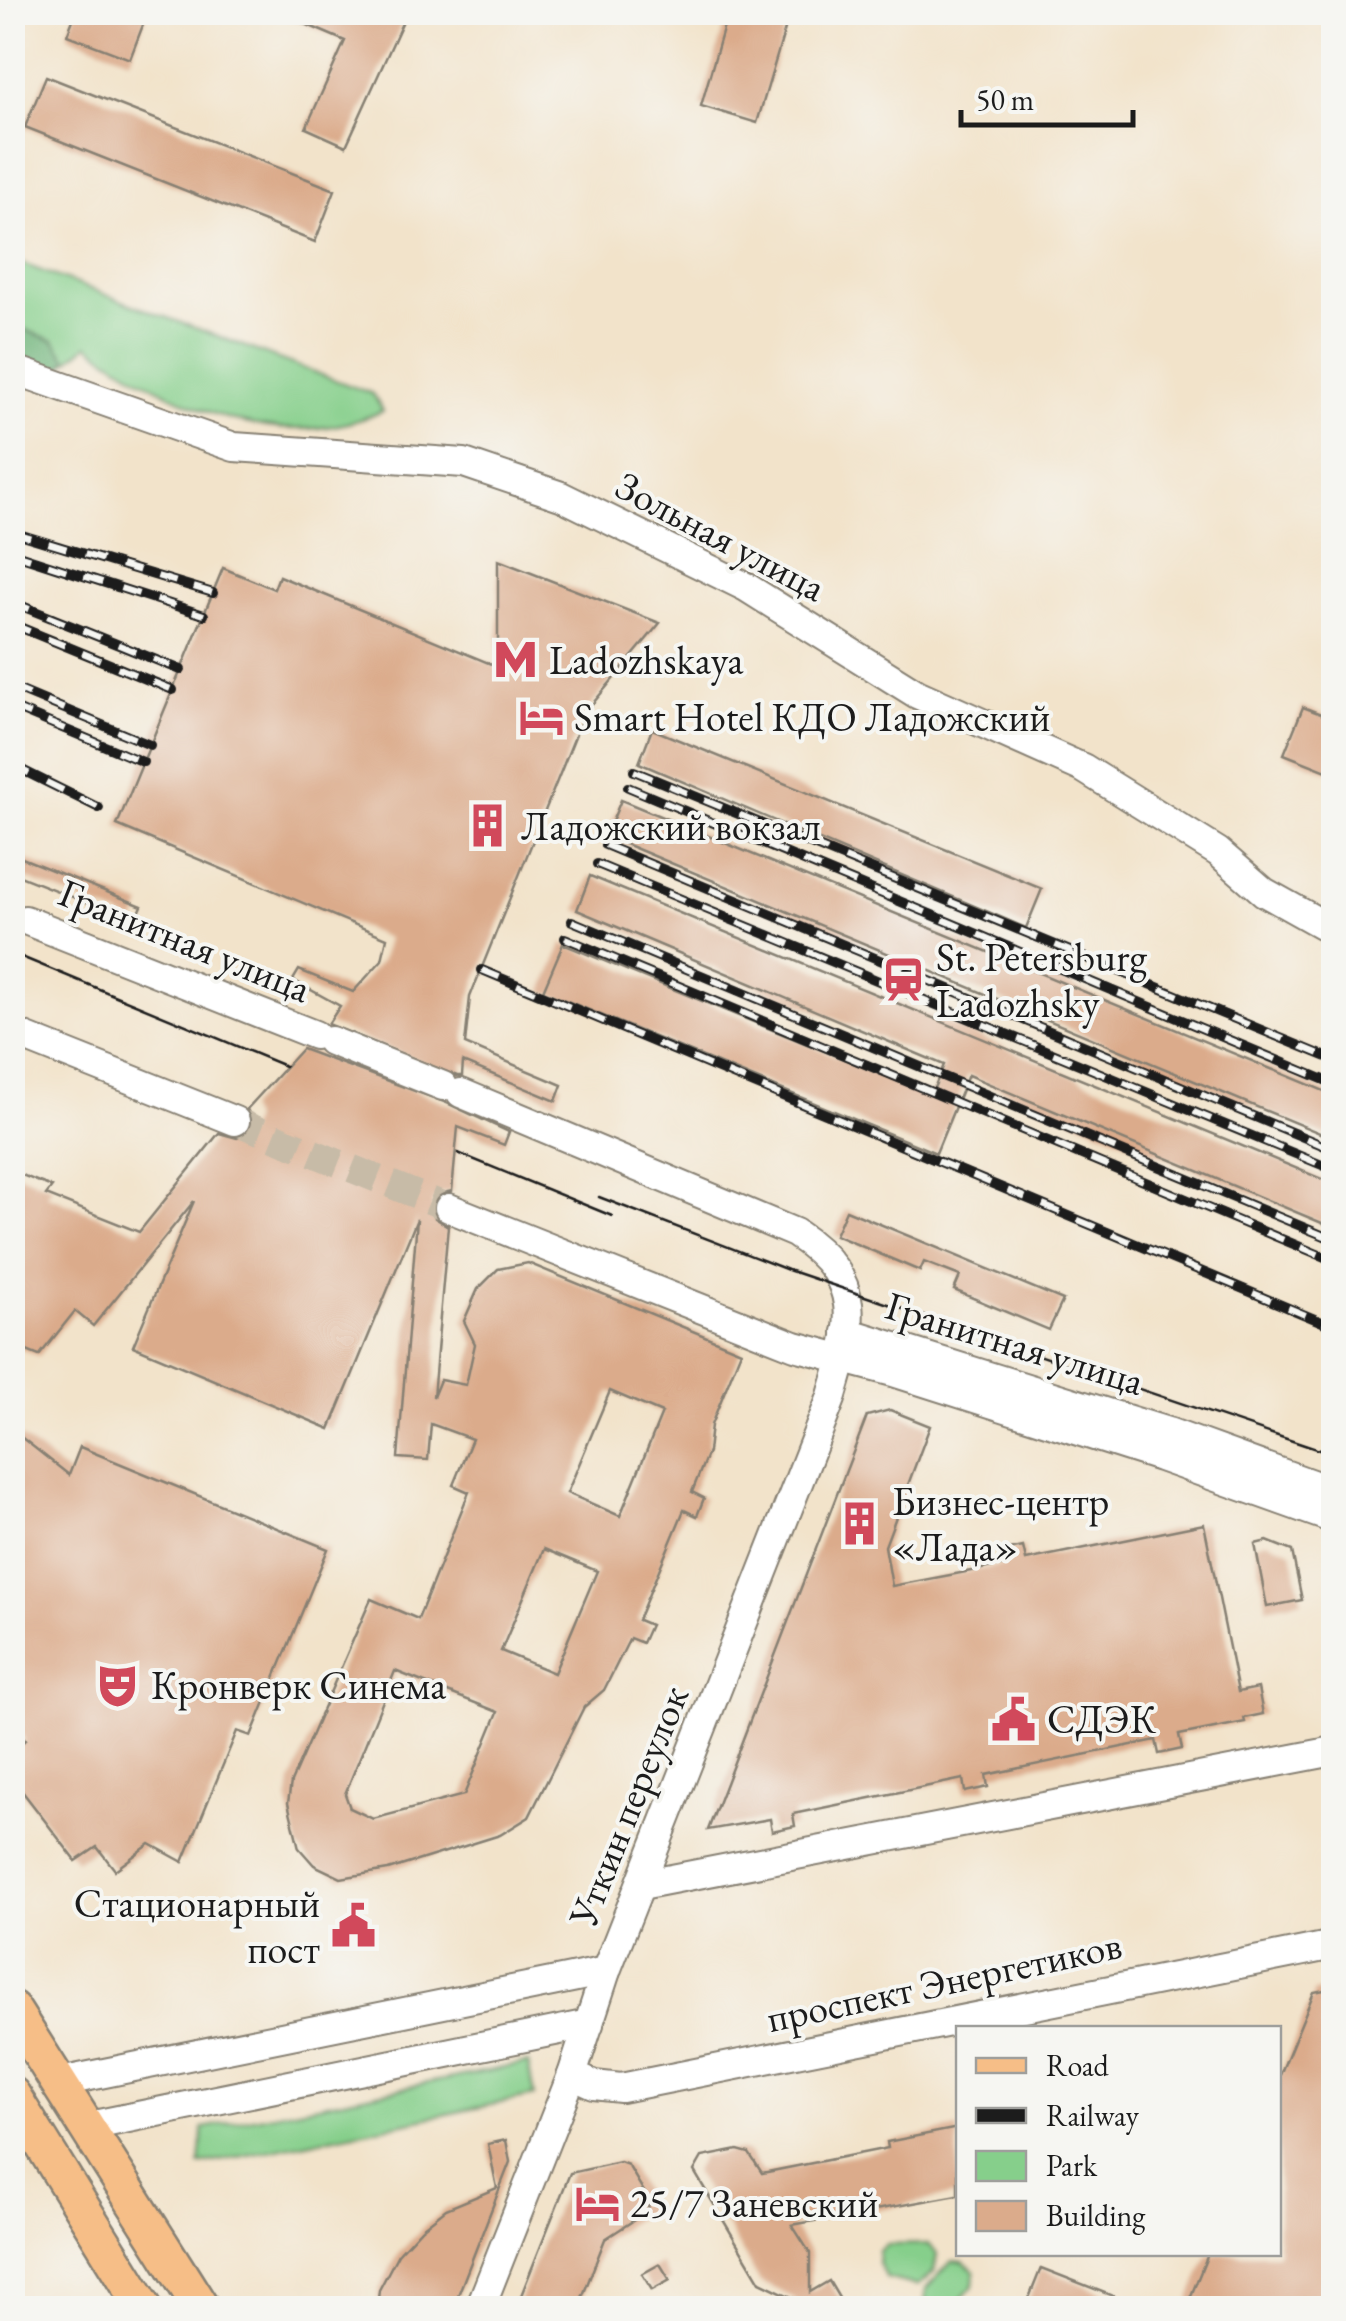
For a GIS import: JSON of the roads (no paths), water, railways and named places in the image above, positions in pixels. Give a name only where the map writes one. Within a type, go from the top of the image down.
[{"type":"main road","points":[[12,2009],[201,2308]]},
{"type":"main road","points":[[60,2082],[12,2093],[26,2138],[144,2308]]},
{"type":"main road","points":[[26,2138],[89,2126]]},
{"type":"street","name":"Зольная улица","points":[[12,369],[234,448],[464,463],[561,496],[746,587],[917,694],[1083,768],[1218,852],[1264,892],[1334,931]]},
{"type":"street","name":"Гранитная улица","points":[[25,920],[452,1090],[795,1234],[830,1260],[841,1275],[850,1305],[845,1346]]},
{"type":"street","points":[[12,1032],[235,1121]]},
{"type":"street","name":"Гранитная улица","points":[[449,1208],[795,1346],[845,1346],[1168,1432],[1334,1492]]},
{"type":"street","name":"Гранитная улица","points":[[845,1346],[1334,1519]]},
{"type":"street","name":"Уткин переулок","points":[[480,2308],[572,2075],[606,1971],[807,1462],[845,1346]]},
{"type":"street","points":[[640,1885],[1325,1751]]},
{"type":"street","name":"проспект Энергетиков","points":[[572,2075],[594,2085],[629,2086],[1334,1945]]},
{"type":"street","points":[[60,2082],[606,1971]]},
{"type":"street","points":[[89,2126],[589,2024]]},
{"type":"tunnel","points":[[235,1121],[449,1208]]},
{"type":"tram line","points":[[12,953],[285,1066]]},
{"type":"tram line","points":[[458,1153],[612,1216]]},
{"type":"tram line","points":[[599,1197],[788,1270],[1334,1455]]},
{"type":"railway","points":[[12,532],[213,593]]},
{"type":"railway","points":[[12,553],[204,615]]},
{"type":"railway","points":[[12,602],[181,670]]},
{"type":"railway","points":[[12,624],[173,690]]},
{"type":"railway","points":[[12,687],[150,745]]},
{"type":"railway","points":[[12,707],[143,762]]},
{"type":"railway","points":[[12,765],[99,808]]},
{"type":"railway","points":[[634,771],[1334,1060]]},
{"type":"railway","points":[[628,787],[1334,1084]]},
{"type":"railway","points":[[605,845],[1334,1150]]},
{"type":"railway","points":[[597,864],[1334,1170]]},
{"type":"railway","points":[[572,921],[1334,1240]]},
{"type":"railway","points":[[565,938],[1334,1261]]},
{"type":"railway","points":[[482,970],[1334,1327]]},
{"type":"place","name":"Ladozhskaya","points":[[516,660]]},
{"type":"place","name":"Smart Hotel КДО Ладожский","points":[[541,717]]},
{"type":"place","name":"Ладожский вокзал","points":[[488,826]]},
{"type":"place","name":"St. Petersburg Ladozhsky","points":[[903,980]]},
{"type":"place","name":"Бизнес-центр «Лада»","points":[[859,1524]]},
{"type":"place","name":"Кронверк Синема","points":[[118,1685]]},
{"type":"place","name":"СДЭК","points":[[1014,1719]]},
{"type":"place","name":"Стационарный пост","points":[[353,1926]]},
{"type":"place","name":"25/7 Заневский","points":[[597,2203]]}]
